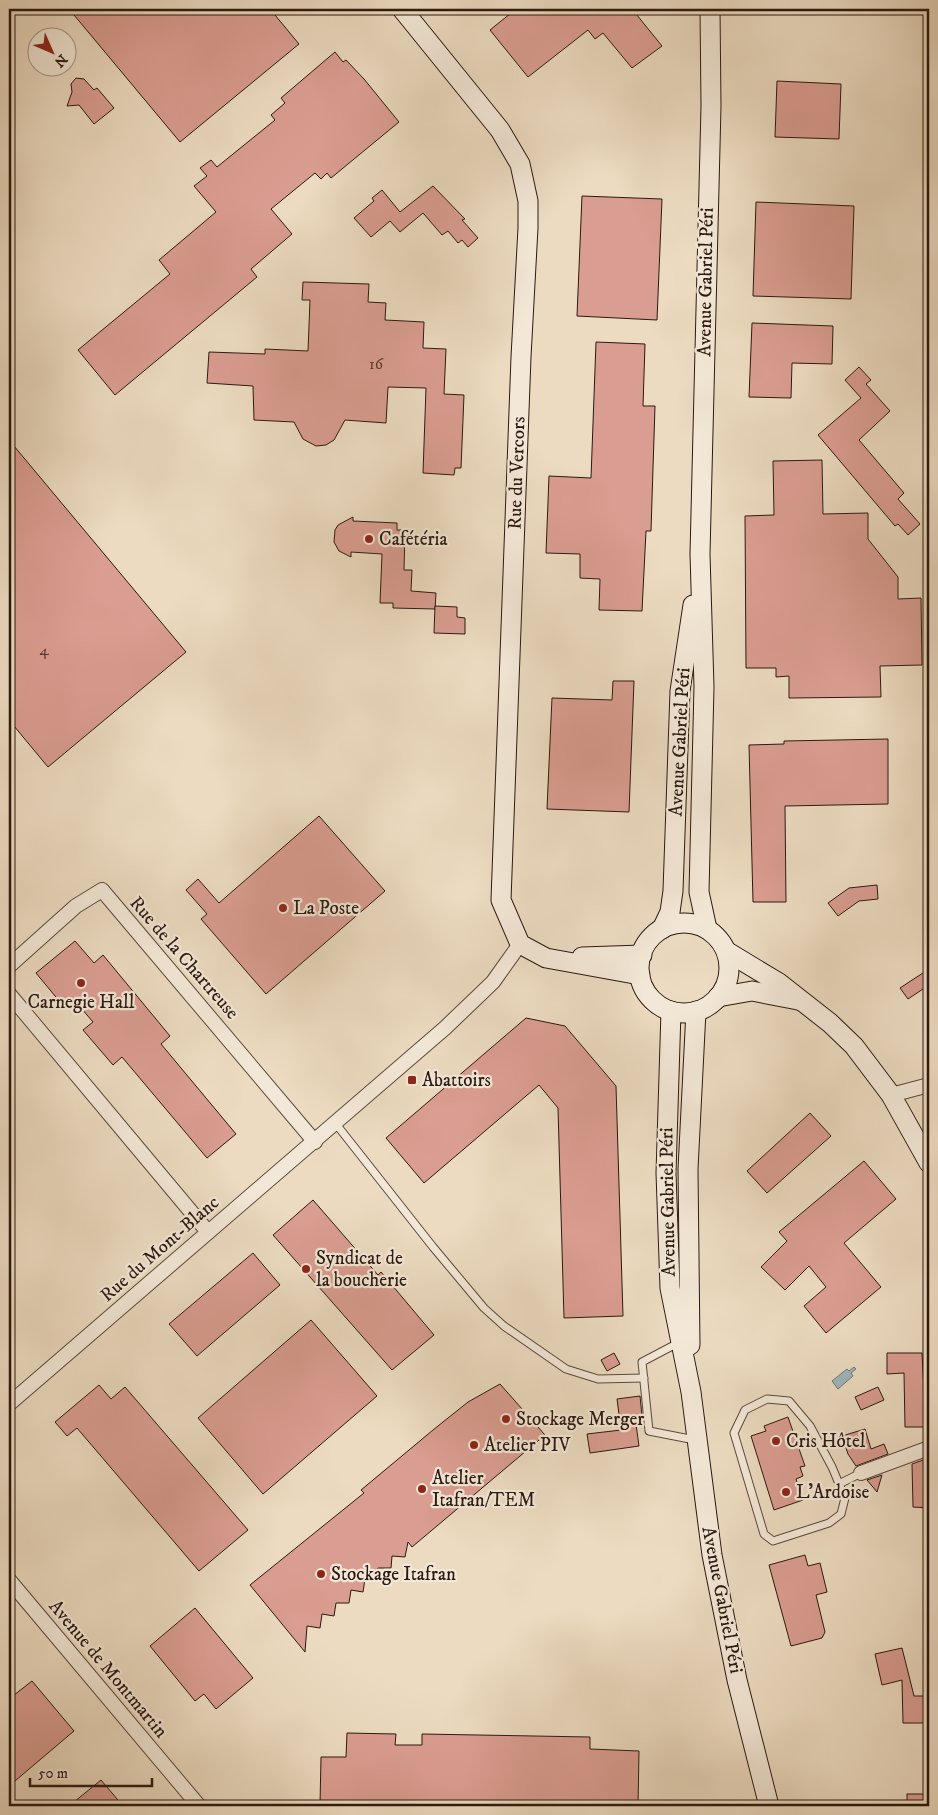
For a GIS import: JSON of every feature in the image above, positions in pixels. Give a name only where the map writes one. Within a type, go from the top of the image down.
[{"type":"main road","name":"Rue du Vercors","points":[[402,9],[500,130],[520,164],[528,201],[501,900],[520,944]]},
{"type":"main road","name":"Avenue Gabriel Péri","points":[[707,929],[699,892],[704,687],[700,554],[710,116],[710,9]]},
{"type":"main road","name":"Avenue Gabriel Péri","points":[[662,930],[670,912],[673,891],[680,691],[700,554]]},
{"type":"main road","points":[[684,923],[707,929],[715,935],[726,951],[729,961],[728,980],[718,997],[704,1008],[696,1011],[683,1013],[671,1011],[660,1006],[650,997],[640,975],[642,955],[646,945],[662,930],[684,923]]},
{"type":"main road","points":[[520,944],[546,958],[640,975]]},
{"type":"main road","points":[[726,951],[779,983],[830,1022],[854,1046],[890,1095],[929,1163]]},
{"type":"main road","points":[[546,958],[642,955]]},
{"type":"main road","points":[[718,997],[752,991],[799,1000]]},
{"type":"main road","name":"Avenue Gabriel Péri","points":[[671,1011],[667,1202],[670,1288],[691,1392],[714,1564],[737,1680],[769,1806]]},
{"type":"main road","name":"Avenue Gabriel Péri","points":[[691,1392],[688,1169],[696,1011]]},
{"type":"street","name":"Rue de la Chartreuse","points":[[9,966],[76,906],[102,890],[315,1142]]},
{"type":"street","name":"Rue du Mont-Blanc","points":[[9,1404],[336,1124],[445,1028],[493,982],[520,944]]},
{"type":"street","points":[[9,994],[208,1232]]},
{"type":"street","points":[[890,1095],[929,1085]]},
{"type":"street","points":[[861,1473],[929,1448]]},
{"type":"street","name":"Avenue de Montmartin","points":[[9,1580],[199,1806]]},
{"type":"lane","points":[[336,1124],[433,1247],[484,1308],[504,1326],[566,1369],[598,1380],[644,1378]]},
{"type":"lane","points":[[681,1342],[642,1362],[649,1431],[697,1440]]},
{"type":"lane","points":[[767,1399],[789,1401],[810,1426],[839,1484],[844,1498],[841,1514],[829,1522],[773,1541],[764,1534],[734,1433],[745,1410],[767,1399]]},
{"type":"lane","points":[[839,1484],[861,1473]]},
{"type":"water","points":[[854,1367],[856,1369],[851,1373],[853,1376],[838,1389],[832,1381],[847,1369],[849,1371]]},
{"type":"building","points":[[69,9],[270,9],[299,44],[180,142]]},
{"type":"building","points":[[516,9],[632,9],[662,46],[632,68],[603,33],[595,39],[588,30],[528,77],[490,30]]},
{"type":"building","points":[[335,52],[343,62],[346,60],[364,79],[399,122],[331,178],[327,173],[321,179],[315,173],[271,209],[292,234],[251,269],[257,277],[115,395],[78,350],[170,274],[159,260],[216,212],[194,186],[207,176],[200,168],[211,160],[217,167],[275,120],[271,115],[285,103],[281,98]]},
{"type":"building","points":[[76,78],[84,79],[94,90],[97,88],[114,108],[94,124],[79,105],[67,106],[72,92],[71,84]]},
{"type":"building","points":[[777,81],[841,84],[839,139],[775,137]]},
{"type":"building","points":[[433,186],[465,219],[462,220],[478,238],[468,247],[462,240],[458,243],[448,231],[442,235],[423,213],[400,232],[390,221],[371,237],[354,218],[374,201],[372,198],[382,190],[400,212]]},
{"type":"building","points":[[582,196],[662,199],[657,320],[577,316]]},
{"type":"building","points":[[756,202],[854,206],[851,299],[753,296]]},
{"type":"building","points":[[303,282],[369,284],[368,302],[386,303],[385,320],[424,322],[423,348],[446,349],[444,394],[464,395],[461,468],[455,468],[454,475],[423,473],[426,388],[388,387],[386,423],[345,420],[334,440],[326,445],[316,446],[303,439],[294,422],[254,420],[253,386],[207,383],[209,352],[265,354],[265,349],[308,351],[310,300],[302,300]]},
{"type":"building","points":[[752,323],[833,326],[832,364],[792,363],[791,398],[749,397]]},
{"type":"building","points":[[596,342],[645,344],[643,406],[655,406],[651,531],[646,531],[642,611],[599,610],[600,579],[580,578],[580,554],[546,553],[549,476],[591,478]]},
{"type":"building","points":[[859,367],[871,380],[866,384],[890,411],[859,440],[904,493],[898,499],[920,524],[908,535],[898,524],[895,526],[818,435],[861,398],[845,380]]},
{"type":"building","points":[[9,440],[186,652],[48,767],[9,720]]},
{"type":"building","points":[[822,460],[823,514],[868,513],[868,539],[898,577],[898,599],[921,598],[922,665],[880,666],[881,697],[789,698],[789,676],[776,677],[776,668],[746,668],[745,516],[774,515],[773,461]]},
{"type":"building","points":[[353,517],[353,521],[397,523],[397,530],[405,530],[404,570],[412,570],[411,591],[436,593],[435,609],[393,608],[393,603],[380,603],[382,554],[351,552],[351,557],[339,551],[334,542],[335,530],[338,525]]},
{"type":"building","points":[[435,606],[457,607],[457,617],[465,618],[465,634],[434,633]]},
{"type":"building","points":[[613,681],[634,681],[629,812],[547,809],[552,698],[612,700]]},
{"type":"building","points":[[888,739],[888,804],[785,806],[786,902],[753,902],[749,745],[784,744],[784,741]]},
{"type":"building","name":"La Poste","points":[[319,816],[385,891],[266,994],[201,919],[207,914],[186,890],[198,879],[219,903]]},
{"type":"building","points":[[877,885],[878,899],[859,901],[838,916],[828,903],[849,888]]},
{"type":"building","points":[[75,941],[94,963],[103,955],[170,1036],[161,1044],[236,1134],[207,1158],[122,1057],[113,1065],[83,1030],[93,1022],[75,1001],[65,1008],[36,973]]},
{"type":"building","points":[[929,969],[929,985],[908,999],[900,988]]},
{"type":"building","points":[[526,1018],[565,1026],[616,1086],[623,1316],[564,1318],[558,1108],[539,1085],[424,1183],[386,1138]]},
{"type":"building","points":[[810,1113],[831,1136],[767,1193],[747,1171]]},
{"type":"building","points":[[864,1161],[896,1199],[844,1243],[881,1287],[826,1333],[804,1306],[826,1287],[809,1266],[785,1290],[761,1267],[787,1241],[779,1232]]},
{"type":"building","points":[[313,1200],[378,1275],[381,1272],[434,1335],[392,1370],[273,1235]]},
{"type":"building","points":[[253,1253],[280,1285],[197,1356],[169,1324]]},
{"type":"building","points":[[311,1320],[377,1396],[263,1494],[198,1418]]},
{"type":"building","points":[[614,1353],[620,1364],[607,1371],[601,1360]]},
{"type":"building","points":[[887,1353],[922,1353],[926,1427],[905,1427],[904,1373],[887,1374]]},
{"type":"building","points":[[500,1384],[545,1435],[412,1547],[408,1542],[405,1557],[392,1556],[391,1568],[378,1568],[377,1580],[365,1579],[363,1592],[351,1590],[349,1603],[336,1603],[334,1616],[322,1614],[320,1628],[307,1626],[305,1652],[250,1585],[364,1493],[361,1490],[433,1430],[468,1402]]},
{"type":"building","points":[[99,1385],[111,1399],[125,1387],[248,1530],[199,1571],[77,1428],[67,1436],[55,1422]]},
{"type":"building","points":[[878,1387],[884,1400],[861,1410],[855,1397]]},
{"type":"building","points":[[640,1396],[642,1416],[635,1417],[639,1446],[590,1453],[587,1434],[621,1430],[617,1399]]},
{"type":"building","points":[[788,1417],[805,1466],[800,1467],[803,1476],[796,1479],[803,1500],[774,1510],[751,1436],[766,1431],[764,1426]]},
{"type":"building","points":[[865,1429],[871,1449],[884,1444],[888,1454],[856,1466],[848,1454],[842,1436]]},
{"type":"building","points":[[929,1458],[929,1508],[913,1507],[912,1464]]},
{"type":"building","points":[[882,1475],[877,1492],[867,1480]]},
{"type":"building","points":[[805,1555],[808,1566],[820,1563],[827,1592],[816,1595],[825,1632],[822,1638],[791,1646],[769,1565]]},
{"type":"building","points":[[195,1608],[253,1678],[216,1709],[204,1694],[195,1701],[150,1646]]},
{"type":"building","points":[[902,1648],[914,1696],[924,1696],[925,1723],[903,1723],[902,1680],[882,1685],[875,1654]]},
{"type":"building","points":[[32,1681],[74,1731],[9,1786],[9,1699]]},
{"type":"building","points":[[347,1733],[396,1734],[395,1745],[422,1745],[422,1734],[590,1737],[590,1749],[639,1751],[638,1806],[320,1805],[321,1757],[346,1757]]},
{"type":"building","points":[[101,1780],[123,1806],[69,1806]]},
{"type":"building","points":[[907,1794],[929,1794],[929,1806],[907,1806]]},
{"type":"place","name":"Cafétéria","points":[[369,539]]},
{"type":"place","name":"La Poste","points":[[283,908]]},
{"type":"place","name":"Carnegie Hall","points":[[81,983]]},
{"type":"place","name":"Abattoirs","points":[[412,1080]]},
{"type":"place","name":"Syndicat de la boucherie","points":[[306,1269]]},
{"type":"place","name":"Stockage Merger","points":[[506,1419]]},
{"type":"place","name":"Cris Hôtel","points":[[776,1441]]},
{"type":"place","name":"Atelier PIV","points":[[474,1445]]},
{"type":"place","name":"Atelier Itafran/TEM","points":[[422,1489]]},
{"type":"place","name":"L'Ardoise","points":[[786,1492]]},
{"type":"place","name":"Stockage Itafran","points":[[321,1574]]}]
